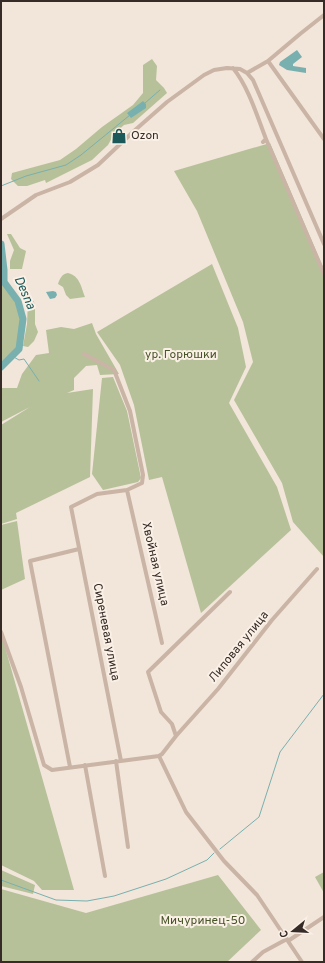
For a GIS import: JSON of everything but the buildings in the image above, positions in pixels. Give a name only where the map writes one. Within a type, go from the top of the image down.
[{"type":"street","points":[[248,73],[268,61],[324,15]]},
{"type":"street","points":[[268,61],[324,139]]},
{"type":"street","points":[[233,68],[242,79],[265,140],[324,274]]},
{"type":"street","points":[[1,219],[36,195],[70,182],[98,165],[134,130],[167,102],[204,75],[214,70],[233,68],[240,69],[248,73],[253,80],[324,244]]},
{"type":"street","points":[[84,354],[114,370],[130,411],[143,475],[142,483],[127,490]]},
{"type":"street","name":"Сиреневая улица","points":[[121,761],[71,507],[97,494],[127,490]]},
{"type":"street","name":"Хвойная улица","points":[[127,490],[162,643]]},
{"type":"street","points":[[70,767],[30,561],[79,549]]},
{"type":"street","name":"Липовая улица","points":[[159,756],[218,689],[272,620],[317,569]]},
{"type":"street","points":[[176,736],[172,724],[161,712],[148,672],[230,592]]},
{"type":"street","points":[[1,632],[21,687],[44,764],[52,770],[159,756],[186,812],[224,861],[257,895],[302,962]]},
{"type":"street","points":[[116,761],[128,847]]},
{"type":"street","points":[[85,765],[105,876]]},
{"type":"street","points":[[252,962],[263,952],[287,940],[324,917]]},
{"type":"green space","points":[[152,59],[157,66],[156,80],[167,93],[133,123],[124,125],[114,134],[108,145],[92,160],[46,183],[45,180],[27,186],[18,186],[11,179],[12,173],[60,160],[133,105],[143,93],[143,65]]},
{"type":"green space","points":[[270,143],[324,269],[324,557],[293,522],[282,483],[234,400],[253,362],[243,322],[197,211],[174,171]]},
{"type":"green space","points":[[7,234],[11,234],[20,248],[26,251],[22,269],[10,269],[10,261],[14,250]]},
{"type":"green space","name":"ур. Горюшки","points":[[212,264],[238,328],[246,367],[229,403],[277,487],[291,530],[201,613],[162,477],[149,480],[134,405],[120,365],[97,332]]},
{"type":"green space","points":[[64,274],[72,274],[78,279],[85,297],[70,299],[66,295],[63,287],[58,284]]},
{"type":"green space","points":[[1,282],[16,303],[21,320],[17,348],[1,362]]},
{"type":"green space","points":[[32,299],[35,304],[35,324],[38,332],[34,341],[28,347],[23,346],[27,324],[28,301]]},
{"type":"green space","points":[[92,323],[96,334],[119,374],[100,375],[97,365],[86,366],[74,378],[74,390],[67,393],[93,389],[90,477],[16,513],[17,519],[1,524],[1,425],[30,407],[1,422],[1,388],[17,388],[22,374],[36,355],[49,353],[46,330],[61,327],[74,329]]},
{"type":"green space","points":[[113,377],[127,411],[141,478],[138,482],[103,490],[92,474],[102,378]]},
{"type":"green space","points":[[17,521],[25,579],[1,590],[1,525]]},
{"type":"green space","points":[[1,633],[74,890],[42,890],[34,881],[1,865]]},
{"type":"green space","points":[[1,870],[35,885],[33,894],[1,886]]},
{"type":"green space","points":[[324,872],[324,893],[315,877]]},
{"type":"green space","name":"Мичуринец-50","points":[[218,875],[261,930],[227,962],[1,962],[1,889],[86,913]]},
{"type":"water","points":[[297,50],[302,57],[293,64],[293,66],[306,68],[306,73],[287,70],[279,65],[280,62]]},
{"type":"water","points":[[143,101],[146,104],[146,108],[131,118],[127,113]]},
{"type":"water","points":[[46,292],[56,292],[57,295],[55,298],[50,299]]},
{"type":"waterway","points":[[145,103],[160,90]]},
{"type":"waterway","points":[[1,186],[26,176],[66,165],[81,155],[130,115]]},
{"type":"waterway","name":"Desna","points":[[1,244],[4,282],[18,301],[23,319],[19,349],[1,367]]},
{"type":"waterway","points":[[12,356],[19,360],[24,359],[39,381]]},
{"type":"waterway","points":[[220,849],[259,817],[280,752],[324,694]]},
{"type":"waterway","points":[[1,880],[56,900],[87,901],[114,896],[166,879],[207,860],[214,853]]},
{"type":"place","name":"Ozon","points":[[119,136]]}]
